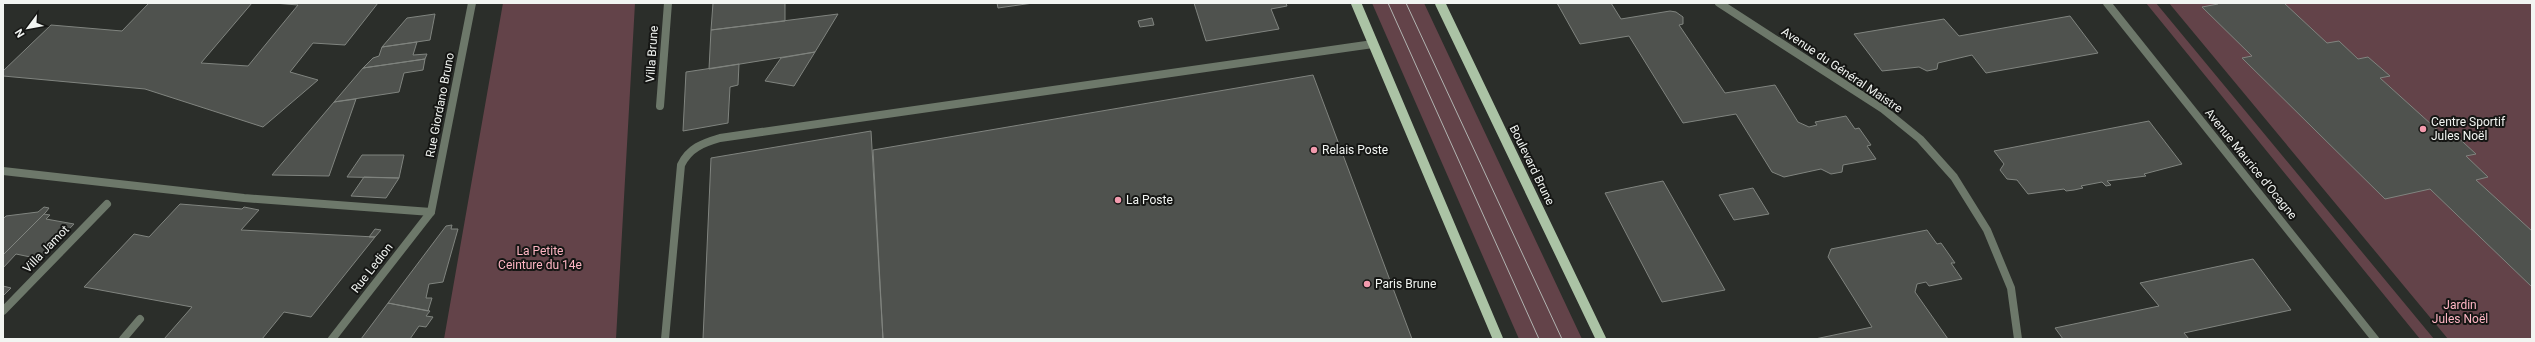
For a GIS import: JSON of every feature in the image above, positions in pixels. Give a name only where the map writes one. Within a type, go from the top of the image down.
[{"type":"main road","points":[[1356,3],[1498,339]]},
{"type":"main road","name":"Boulevard Brune","points":[[1440,3],[1601,339]]},
{"type":"street","name":"Rue Giordano Bruno","points":[[431,212],[472,3]]},
{"type":"street","name":"Villa Brune","points":[[660,106],[668,3]]},
{"type":"street","name":"Avenue du Général Maistre","points":[[1719,3],[1883,109],[1920,139],[1954,177],[1987,230],[2011,288],[2018,339]]},
{"type":"street","name":"Avenue Maurice d'Ocagne","points":[[2108,3],[2376,339]]},
{"type":"street","points":[[665,339],[681,165],[685,154],[704,142],[727,137],[1373,44]]},
{"type":"street","points":[[3,172],[244,198],[431,212]]},
{"type":"street","name":"Villa Jamot","points":[[3,311],[107,204]]},
{"type":"street","name":"Rue Ledion","points":[[332,339],[431,212]]},
{"type":"street","points":[[123,339],[140,319]]},
{"type":"green space","name":"La Petite Ceinture du 14e","points":[[503,3],[635,3],[616,339],[444,339]]},
{"type":"green space","points":[[1372,3],[1424,3],[1582,339],[1519,339]]},
{"type":"green space","points":[[2146,3],[2156,3],[2434,339],[2420,339]]},
{"type":"green space","name":"Centre Sportif Jules Noël","points":[[2169,3],[2532,3],[2532,339],[2448,339]]},
{"type":"building","points":[[149,3],[252,3],[201,63],[248,66],[298,5],[274,3],[378,3],[345,45],[313,43],[290,72],[318,80],[263,127],[145,89],[3,76],[3,71],[51,25],[122,31]]},
{"type":"building","points":[[713,3],[785,3],[785,21],[711,30]]},
{"type":"building","points":[[997,3],[1033,3],[998,8]]},
{"type":"building","points":[[1194,3],[1286,3],[1287,6],[1271,9],[1279,29],[1206,41]]},
{"type":"building","points":[[1557,3],[1611,3],[1621,19],[1670,11],[1676,12],[1683,17],[1683,24],[1679,25],[1725,93],[1775,85],[1798,122],[1809,127],[1817,125],[1815,122],[1846,116],[1855,129],[1859,128],[1871,145],[1867,146],[1876,159],[1843,165],[1842,172],[1831,174],[1821,169],[1784,177],[1772,172],[1736,114],[1683,123],[1629,36],[1580,44]]},
{"type":"building","points":[[2217,3],[2284,3],[2327,43],[2339,41],[2358,59],[2368,57],[2390,76],[2380,78],[2442,134],[2452,132],[2476,154],[2466,156],[2488,177],[2476,180],[2532,231],[2532,287],[2430,189],[2385,199],[2242,58],[2252,56],[2202,7],[2218,4]]},
{"type":"building","points":[[435,14],[430,40],[382,47],[407,18]]},
{"type":"building","points":[[838,14],[815,52],[709,69],[711,30]]},
{"type":"building","points":[[2070,16],[2098,53],[1986,73],[1972,55],[1938,63],[1937,69],[1927,71],[1919,67],[1882,71],[1854,34],[1944,19],[1959,36]]},
{"type":"building","points":[[1152,18],[1154,25],[1140,27],[1138,21]]},
{"type":"building","points":[[417,42],[413,55],[427,54],[425,59],[363,68],[373,58],[379,56],[382,47]]},
{"type":"building","points":[[815,52],[794,86],[765,81],[781,58]]},
{"type":"building","points":[[425,59],[423,70],[404,73],[399,92],[334,102],[363,68]]},
{"type":"building","points":[[739,64],[738,85],[730,87],[728,123],[683,131],[686,72]]},
{"type":"building","name":"La Poste","points":[[1313,75],[1412,339],[883,339],[873,150]]},
{"type":"building","points":[[356,99],[329,176],[272,175],[334,102]]},
{"type":"building","points":[[2149,121],[2182,164],[2144,174],[2146,176],[2107,181],[2111,185],[2106,186],[2102,182],[2081,186],[2083,188],[2074,190],[2066,191],[2064,189],[2028,194],[2017,180],[2007,179],[2000,170],[2004,164],[1994,151]]},
{"type":"building","points":[[871,131],[883,339],[703,339],[711,158]]},
{"type":"building","points":[[362,155],[404,155],[399,178],[347,177]]},
{"type":"building","points":[[364,177],[399,178],[386,198],[351,196]]},
{"type":"building","points":[[1663,181],[1725,290],[1662,302],[1605,193]]},
{"type":"building","points":[[1753,188],[1769,214],[1734,220],[1719,195]]},
{"type":"building","points":[[180,204],[242,209],[244,207],[259,210],[241,230],[375,237],[311,317],[284,312],[262,339],[164,339],[192,307],[84,287],[134,234],[149,237]]},
{"type":"building","points":[[44,207],[49,208],[3,255],[3,219],[6,216],[38,212]]},
{"type":"building","points":[[44,214],[50,215],[46,219],[74,224],[40,259],[16,254],[3,268],[3,255]]},
{"type":"building","points":[[452,225],[451,229],[458,229],[443,282],[429,284],[426,298],[432,298],[428,311],[388,303],[446,226]]},
{"type":"building","points":[[375,229],[381,230],[375,237],[369,237]]},
{"type":"building","points":[[1927,230],[1937,244],[1941,243],[1955,263],[1951,263],[1962,279],[1929,286],[1926,282],[1917,284],[1915,292],[1948,339],[1815,339],[1872,327],[1828,257],[1831,249]]},
{"type":"building","points":[[2253,259],[2291,310],[2184,333],[2189,339],[2063,339],[2055,328],[2159,306],[2140,283]]},
{"type":"building","points":[[3,286],[11,288],[3,296]]},
{"type":"building","points":[[388,303],[430,311],[426,316],[433,317],[426,327],[419,326],[410,339],[361,339]]},
{"type":"tram line","points":[[1388,3],[1539,339]]},
{"type":"tram line","points":[[1406,3],[1562,339]]},
{"type":"place","name":"Centre Sportif Jules Noël","points":[[2423,129]]},
{"type":"place","name":"Relais Poste","points":[[1314,150]]},
{"type":"place","name":"La Poste","points":[[1118,200]]},
{"type":"place","name":"Paris Brune","points":[[1367,284]]},
{"type":"park label","name":"Jardin Jules Noël","points":[[2460,312]]}]
